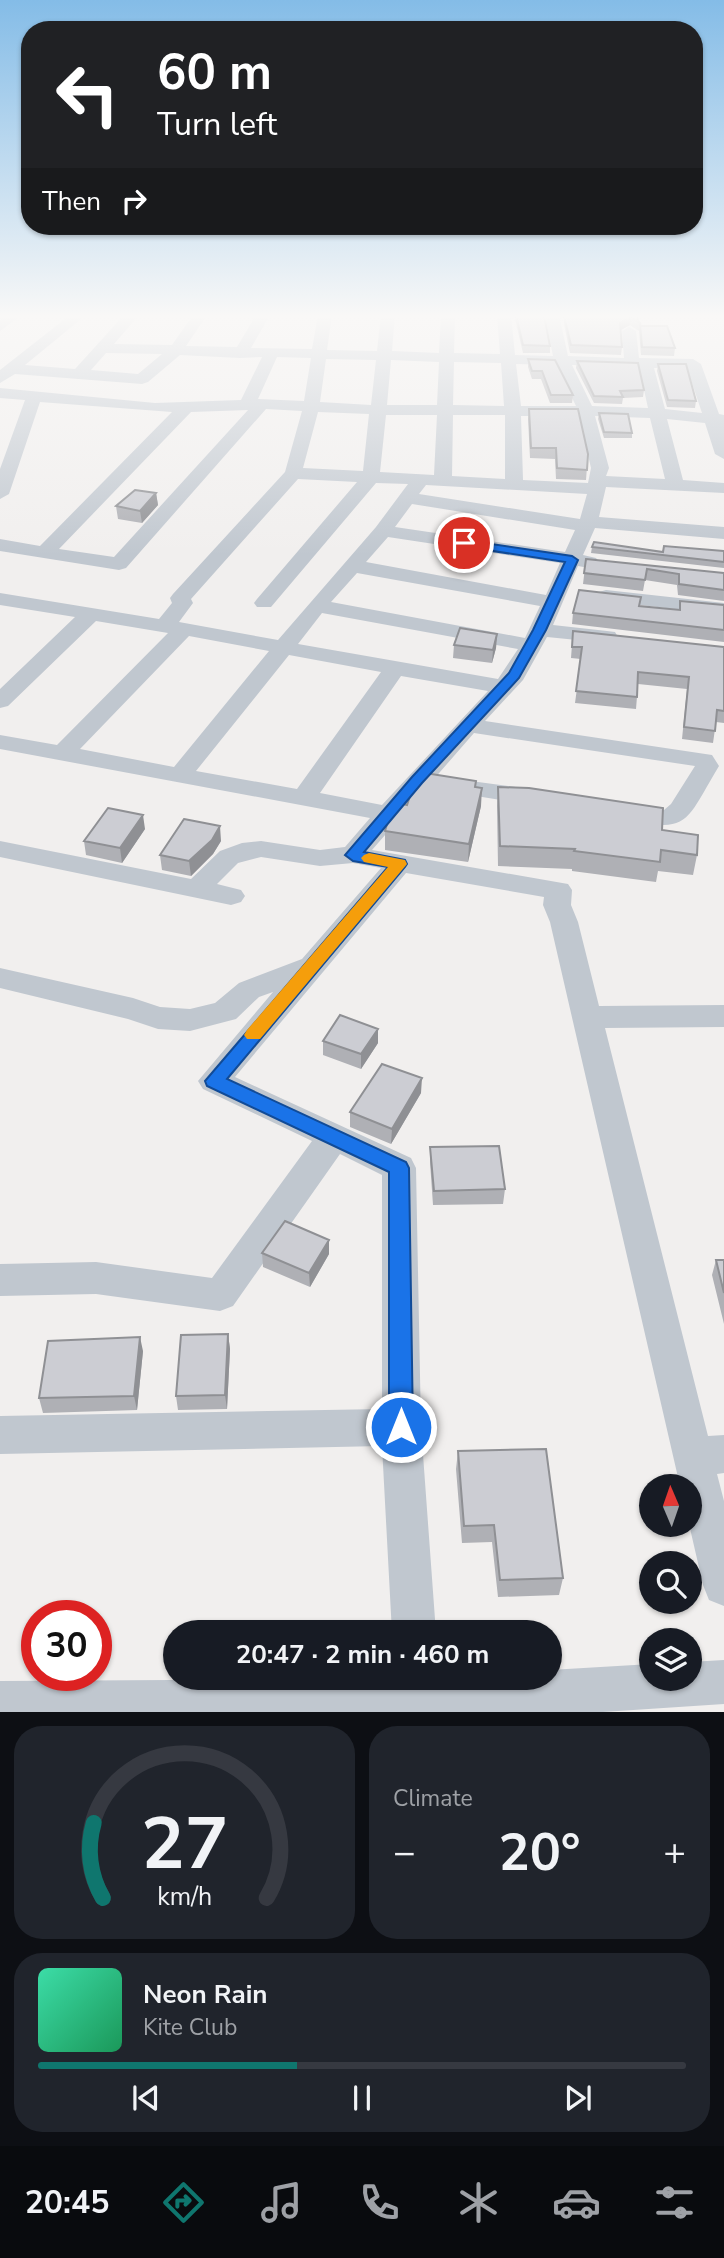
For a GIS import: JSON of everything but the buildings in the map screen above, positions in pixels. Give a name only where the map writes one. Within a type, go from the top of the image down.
[{"type":"street","points":[[21,395],[185,408],[254,405],[379,410],[586,411],[660,413],[717,420]]},
{"type":"street","points":[[116,404],[125,395]]},
{"type":"street","points":[[135,406],[148,395]]},
{"type":"street","points":[[3,547],[46,551],[119,564],[254,405],[257,395]]},
{"type":"street","points":[[63,753],[174,627],[183,603],[180,598],[293,473],[313,395]]},
{"type":"street","points":[[264,603],[371,477],[380,395]]},
{"type":"street","points":[[180,775],[286,648],[317,606],[383,531],[407,498],[432,479],[446,410],[446,395]]},
{"type":"street","points":[[512,395],[514,483]]},
{"type":"street","points":[[353,855],[417,780],[515,675],[556,596],[587,524],[600,468],[586,411],[578,395]]},
{"type":"street","points":[[653,395],[660,413],[675,485]]},
{"type":"street","points":[[706,395],[717,420],[724,454]]},
{"type":"street","points":[[0,494],[34,396]]},
{"type":"street","points":[[46,551],[185,408]]},
{"type":"street","points":[[293,473],[514,483],[724,488]]},
{"type":"street","points":[[407,498],[587,524],[724,533]]},
{"type":"street","points":[[383,531],[613,564]]},
{"type":"street","points":[[354,566],[556,596],[724,608]]},
{"type":"street","points":[[5,605],[91,614],[174,627],[503,687]]},
{"type":"street","points":[[317,606],[535,637],[632,640]]},
{"type":"street","points":[[0,701],[91,614]]},
{"type":"street","points":[[304,798],[395,668]]},
{"type":"street","points":[[468,725],[703,760],[707,766],[681,809],[669,819],[610,808]]},
{"type":"street","points":[[0,742],[389,814]]},
{"type":"street","points":[[417,780],[555,800]]},
{"type":"street","points":[[0,849],[231,896]]},
{"type":"street","points":[[197,889],[229,857],[242,851],[261,849],[320,858],[353,855],[558,890],[557,905],[564,922],[587,1017],[709,1455],[724,1585]]},
{"type":"street","points":[[399,864],[214,1081],[399,1168],[401,1427],[413,1620]]},
{"type":"street","points":[[0,978],[133,1009],[158,1018],[190,1020],[225,1011],[250,990],[312,966]]},
{"type":"street","points":[[587,1017],[724,1016]]},
{"type":"street","points":[[0,1280],[96,1278],[220,1294],[334,1137]]},
{"type":"street","points":[[0,1436],[401,1427]]},
{"type":"street","points":[[562,1686],[724,1682]]},
{"type":"street","points":[[0,1704],[417,1690]]},
{"type":"slow traffic","points":[[253,1035],[399,864],[369,858]]},
{"type":"route","points":[[401,1427],[399,1168],[214,1081],[399,864],[353,855],[417,780],[515,675],[529,645],[540,630],[572,560],[464,543]]}]
